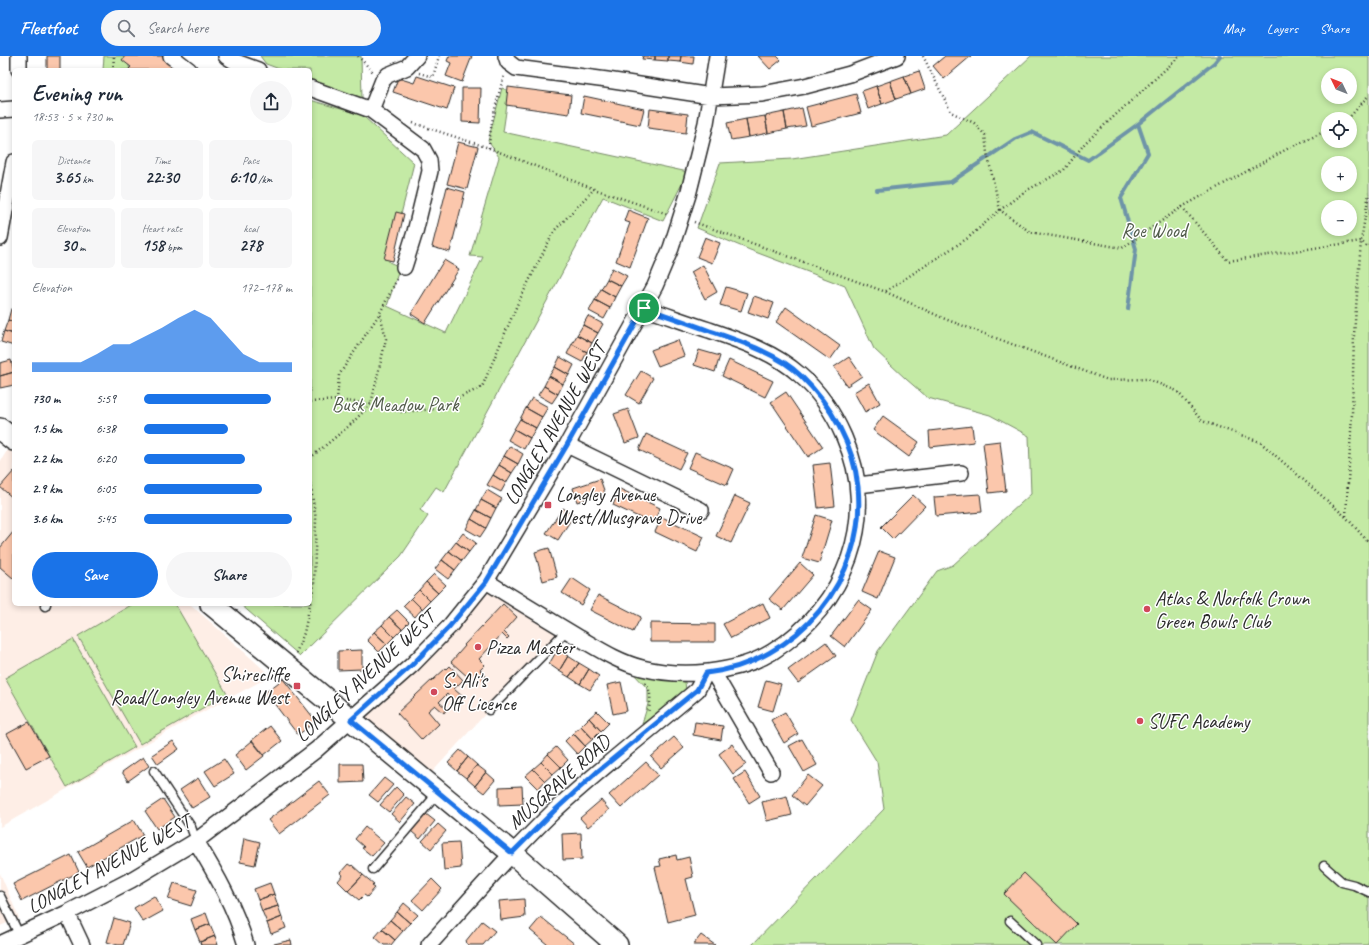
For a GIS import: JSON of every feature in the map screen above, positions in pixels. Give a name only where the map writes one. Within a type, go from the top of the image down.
[{"type":"street","points":[[18,68],[19,56]]},
{"type":"street","points":[[171,56],[186,68]]},
{"type":"street","points":[[226,56],[236,62],[252,68]]},
{"type":"street","points":[[371,110],[383,80],[388,75],[407,67],[417,56]]},
{"type":"street","name":"LONGLEY AVENUE WEST","points":[[0,944],[20,936],[131,880],[196,841],[262,792],[316,750],[412,665],[449,627],[486,582],[567,445],[655,286],[671,248],[681,218],[697,160],[711,96],[717,56]]},
{"type":"street","points":[[507,59],[516,68],[711,96],[762,94],[805,86],[850,74],[892,57]]},
{"type":"street","points":[[312,89],[371,110],[423,149],[429,160],[430,171],[416,232],[404,267]]},
{"type":"street","points":[[0,110],[12,109]]},
{"type":"street","points":[[0,238],[12,173]]},
{"type":"street","points":[[486,582],[616,659],[642,668],[676,673],[709,672],[741,666],[770,653],[791,639],[815,618],[831,596],[844,573],[853,548],[858,525],[859,502],[858,485],[851,453],[837,422],[821,397],[800,374],[773,356],[739,341],[644,308]]},
{"type":"street","points":[[0,429],[12,438]]},
{"type":"street","points":[[567,445],[701,510]]},
{"type":"street","points":[[858,485],[961,474]]},
{"type":"street","points":[[213,606],[512,853],[617,945]]},
{"type":"street","points":[[709,672],[771,772]]},
{"type":"street","name":"MUSGRAVE ROAD","points":[[429,945],[512,853],[553,812],[597,772],[697,690],[709,672]]},
{"type":"street","points":[[196,841],[229,900],[246,945]]},
{"type":"street","points":[[67,913],[82,945]]},
{"type":"lane","points":[[489,710],[567,630]]},
{"type":"lane","points":[[154,771],[192,827],[196,841]]},
{"type":"lane","points":[[373,869],[438,793]]},
{"type":"lane","points":[[1324,866],[1342,882],[1354,885],[1369,892]]},
{"type":"lane","points":[[0,896],[20,936]]},
{"type":"lane","points":[[1010,921],[1036,945]]},
{"type":"path","points":[[113,68],[114,56]]},
{"type":"path","points":[[358,56],[369,69],[383,80]]},
{"type":"path","points":[[923,56],[952,112],[974,123],[985,135],[987,153],[1000,210],[1030,232],[1122,248],[1182,207],[1287,149],[1321,133]]},
{"type":"path","points":[[886,292],[968,238],[1000,210],[1024,192],[1064,170],[1085,143],[1180,56]]},
{"type":"path","points":[[489,148],[496,101],[507,59]]},
{"type":"path","points":[[1354,112],[1369,95]]},
{"type":"path","points":[[410,122],[489,148],[594,189],[681,218],[886,292],[944,319],[1108,380],[1147,379],[1178,391],[1202,421],[1260,442],[1346,517],[1369,543]]},
{"type":"path","points":[[312,402],[337,400],[371,404],[402,412],[434,409],[482,387],[517,305],[554,231],[594,189]]},
{"type":"path","points":[[1346,517],[1352,414],[1354,335],[1361,241],[1369,193]]},
{"type":"path","points":[[1182,207],[1228,262],[1361,241]]},
{"type":"path","points":[[1361,241],[1369,248]]},
{"type":"path","points":[[337,400],[339,375],[380,313],[404,267]]},
{"type":"path","points":[[312,456],[349,426],[371,404],[386,339],[380,313]]},
{"type":"path","points":[[312,495],[316,519],[314,586],[312,595]]},
{"type":"path","points":[[290,670],[304,633],[310,606]]},
{"type":"path","points":[[627,663],[650,690],[651,702],[642,735]]},
{"type":"shaded area","points":[[8,449],[12,452],[12,606],[192,606],[271,676],[197,715],[0,827],[0,462]]},
{"type":"shaded area","points":[[486,581],[567,630],[489,710],[424,781],[351,720]]},
{"type":"shaded area","points":[[0,873],[19,918],[0,926]]},
{"type":"green space","points":[[104,56],[128,56],[127,59],[129,68],[103,68]]},
{"type":"green space","points":[[260,56],[361,56],[362,99],[312,81],[312,68],[277,68],[266,64]]},
{"type":"green space","name":"Roe Wood","points":[[1031,56],[1369,56],[1368,945],[752,945],[884,809],[877,762],[851,720],[878,651],[937,571],[953,565],[1031,494],[1029,436],[990,415],[928,398],[874,349],[845,286],[697,228],[720,163],[792,159],[946,135]]},
{"type":"green space","name":"Busk Meadow Park","points":[[502,88],[509,91],[503,132],[688,172],[663,221],[603,197],[444,492],[436,487],[420,510],[428,516],[401,556],[300,656],[242,606],[312,606],[312,101],[362,115],[414,163],[389,262],[400,267],[387,306],[446,333],[483,257],[470,256],[499,157],[488,141]]},
{"type":"green space","points":[[130,606],[176,606],[227,694],[140,744],[78,636]]},
{"type":"green space","points":[[73,639],[135,747],[67,787],[5,678]]},
{"type":"green space","points":[[633,673],[685,682],[686,690],[682,695],[642,724],[648,704],[648,689]]},
{"type":"building","points":[[47,56],[60,56],[60,68],[47,68]]},
{"type":"building","points":[[125,56],[165,56],[180,68],[130,68],[131,67],[122,60]]},
{"type":"building","points":[[449,56],[472,56],[462,82],[446,76],[451,63],[447,61]]},
{"type":"building","points":[[643,56],[655,56],[655,60],[642,59]]},
{"type":"building","points":[[655,56],[668,56],[668,61],[655,60]]},
{"type":"building","points":[[668,56],[681,56],[680,62],[668,61]]},
{"type":"building","points":[[681,56],[694,56],[693,64],[680,62]]},
{"type":"building","points":[[758,56],[777,56],[781,60],[770,69]]},
{"type":"building","points":[[945,56],[971,56],[944,79],[933,66]]},
{"type":"building","points":[[919,71],[925,89],[911,94],[904,76]]},
{"type":"building","points":[[417,76],[454,88],[447,110],[393,92],[398,78],[414,83]]},
{"type":"building","points":[[904,76],[911,94],[896,99],[890,81]]},
{"type":"building","points":[[890,81],[896,99],[882,104],[876,86]]},
{"type":"building","points":[[876,86],[882,104],[868,109],[862,91]]},
{"type":"building","points":[[508,87],[571,95],[569,114],[506,105]]},
{"type":"building","points":[[462,88],[481,88],[480,123],[462,122]]},
{"type":"building","points":[[856,94],[861,113],[811,126],[806,107]]},
{"type":"building","points":[[584,96],[644,109],[640,125],[581,113]]},
{"type":"building","points":[[802,108],[806,126],[787,129],[784,112]]},
{"type":"building","points":[[650,109],[688,114],[686,133],[648,128]]},
{"type":"building","points":[[784,112],[787,129],[768,133],[765,116]]},
{"type":"building","points":[[765,116],[768,133],[749,137],[746,119]]},
{"type":"building","points":[[746,119],[749,137],[731,140],[727,123]]},
{"type":"building","points":[[458,142],[478,147],[467,189],[447,184]]},
{"type":"building","points":[[447,187],[465,192],[450,252],[432,247]]},
{"type":"building","points":[[628,210],[648,218],[630,267],[616,261],[630,223],[624,221]]},
{"type":"building","points":[[396,212],[404,214],[393,261],[384,259]]},
{"type":"building","points":[[705,237],[720,243],[712,263],[697,257]]},
{"type":"building","points":[[444,260],[459,269],[425,323],[411,314]]},
{"type":"building","points":[[703,265],[717,292],[705,299],[691,272]]},
{"type":"building","points":[[612,268],[627,276],[621,286],[607,279]]},
{"type":"building","points":[[607,279],[621,286],[615,297],[601,289]]},
{"type":"building","points":[[726,287],[747,293],[741,311],[720,305]]},
{"type":"building","points":[[601,289],[615,297],[610,308],[595,300]]},
{"type":"building","points":[[754,296],[774,303],[768,319],[748,312]]},
{"type":"building","points":[[595,300],[610,308],[604,319],[589,311]]},
{"type":"building","points":[[786,307],[840,346],[830,360],[776,322]]},
{"type":"building","points":[[11,309],[12,321],[8,320]]},
{"type":"building","points":[[588,316],[603,324],[598,333],[583,325]]},
{"type":"building","points":[[8,320],[12,321],[12,333],[4,331]]},
{"type":"building","points":[[583,325],[598,333],[592,343],[577,335]]},
{"type":"building","points":[[4,331],[12,333],[12,345],[1,342]]},
{"type":"building","points":[[577,335],[592,343],[587,352],[572,344]]},
{"type":"building","points":[[678,340],[684,356],[658,366],[651,350]]},
{"type":"building","points":[[572,344],[587,352],[582,362],[567,354]]},
{"type":"building","points":[[699,350],[720,356],[715,372],[694,365]]},
{"type":"building","points":[[560,357],[574,365],[569,375],[555,367]]},
{"type":"building","points":[[849,357],[862,376],[847,386],[834,367]]},
{"type":"building","points":[[11,360],[12,373],[0,376],[0,363]]},
{"type":"building","points":[[729,360],[773,381],[765,397],[722,376]]},
{"type":"building","points":[[555,367],[569,375],[563,384],[549,376]]},
{"type":"building","points":[[641,371],[653,378],[639,403],[626,395]]},
{"type":"building","points":[[12,373],[12,385],[0,388],[0,376]]},
{"type":"building","points":[[549,376],[563,384],[558,394],[544,386]]},
{"type":"building","points":[[869,383],[880,403],[865,412],[854,392]]},
{"type":"building","points":[[544,386],[558,394],[552,403],[538,395]]},
{"type":"building","points":[[786,392],[823,447],[808,457],[771,402]]},
{"type":"building","points":[[532,398],[548,407],[542,417],[526,408]]},
{"type":"building","points":[[526,408],[542,417],[536,428],[520,419]]},
{"type":"building","points":[[628,409],[639,438],[625,443],[614,414]]},
{"type":"building","points":[[883,416],[919,442],[909,457],[873,430]]},
{"type":"building","points":[[520,419],[536,428],[530,438],[514,429]]},
{"type":"building","points":[[972,426],[974,442],[930,447],[929,431]]},
{"type":"building","points":[[514,429],[530,438],[524,449],[508,440]]},
{"type":"building","points":[[646,434],[687,453],[679,469],[639,450]]},
{"type":"building","points":[[1000,441],[1006,491],[989,493],[983,443]]},
{"type":"building","points":[[510,446],[523,454],[518,464],[504,456]]},
{"type":"building","points":[[695,452],[734,469],[727,485],[688,468]]},
{"type":"building","points":[[504,456],[518,464],[512,473],[499,465]]},
{"type":"building","points":[[830,463],[835,506],[818,508],[813,465]]},
{"type":"building","points":[[499,465],[512,473],[506,483],[493,475]]},
{"type":"building","points":[[12,473],[12,497],[0,487]]},
{"type":"building","points":[[493,475],[506,483],[501,492],[487,485]]},
{"type":"building","points":[[600,479],[605,493],[577,502],[573,488]]},
{"type":"building","points":[[620,489],[660,508],[653,524],[613,505]]},
{"type":"building","points":[[487,490],[502,499],[496,508],[481,500]]},
{"type":"building","points":[[980,494],[982,512],[936,516],[934,497]]},
{"type":"building","points":[[913,495],[925,506],[893,539],[881,527]]},
{"type":"building","points":[[735,496],[750,503],[731,543],[716,536]]},
{"type":"building","points":[[481,500],[496,508],[491,518],[476,510]]},
{"type":"building","points":[[563,508],[574,515],[558,540],[546,533]]},
{"type":"building","points":[[476,510],[491,518],[486,528],[471,519]]},
{"type":"building","points":[[816,515],[832,520],[819,563],[802,558]]},
{"type":"building","points":[[662,517],[704,537],[697,552],[655,532]]},
{"type":"building","points":[[471,519],[486,528],[480,537],[466,529]]},
{"type":"building","points":[[12,533],[12,577],[0,567],[0,548]]},
{"type":"building","points":[[463,533],[476,543],[469,552],[456,542]]},
{"type":"building","points":[[456,542],[469,552],[462,561],[449,551]]},
{"type":"building","points":[[549,548],[557,577],[543,581],[535,552]]},
{"type":"building","points":[[449,551],[462,561],[455,570],[442,560]]},
{"type":"building","points":[[879,551],[895,557],[878,599],[862,592]]},
{"type":"building","points":[[442,560],[455,570],[448,579],[435,569]]},
{"type":"building","points":[[800,563],[813,575],[783,610],[769,599]]},
{"type":"building","points":[[434,574],[446,585],[438,593],[426,582]]},
{"type":"building","points":[[572,578],[590,590],[581,605],[562,593]]},
{"type":"building","points":[[426,582],[438,593],[430,601],[419,590]]},
{"type":"building","points":[[419,590],[430,601],[422,609],[411,598]]},
{"type":"building","points":[[598,595],[641,617],[633,632],[590,610]]},
{"type":"building","points":[[411,598],[422,609],[415,617],[403,606]]},
{"type":"building","points":[[858,600],[872,610],[845,647],[831,636]]},
{"type":"building","points":[[763,603],[770,618],[731,638],[723,624]]},
{"type":"building","points":[[503,604],[517,617],[504,632],[509,637],[507,639],[502,634],[479,659],[485,665],[480,670],[486,676],[477,685],[451,662],[465,646],[464,645]]},
{"type":"building","points":[[397,610],[409,622],[402,629],[389,617]]},
{"type":"building","points":[[389,617],[402,629],[394,637],[382,625]]},
{"type":"building","points":[[650,623],[715,624],[715,642],[650,642]]},
{"type":"building","points":[[382,625],[394,637],[387,644],[374,632]]},
{"type":"building","points":[[374,632],[387,644],[379,652],[367,640]]},
{"type":"building","points":[[826,642],[836,656],[798,683],[788,670]]},
{"type":"building","points":[[558,649],[568,656],[559,671],[549,664]]},
{"type":"building","points":[[362,650],[362,669],[338,670],[338,651]]},
{"type":"building","points":[[568,656],[579,663],[569,677],[559,671]]},
{"type":"building","points":[[579,663],[589,669],[580,684],[569,677]]},
{"type":"building","points":[[450,666],[463,680],[454,689],[463,697],[460,700],[458,698],[454,702],[447,694],[439,702],[447,709],[444,713],[435,705],[428,711],[439,724],[422,740],[397,713],[433,679]]},
{"type":"building","points":[[589,669],[599,676],[590,690],[580,684]]},
{"type":"building","points":[[283,679],[316,721],[298,735],[273,702],[270,704],[262,695]]},
{"type":"building","points":[[766,680],[781,684],[773,711],[758,707]]},
{"type":"building","points":[[621,682],[627,711],[613,714],[607,685]]},
{"type":"building","points":[[597,711],[609,723],[601,731],[589,718]]},
{"type":"building","points":[[785,712],[798,734],[784,743],[771,720]]},
{"type":"building","points":[[589,718],[601,731],[593,739],[581,726]]},
{"type":"building","points":[[29,722],[49,756],[26,768],[7,734]]},
{"type":"building","points":[[695,722],[723,726],[721,740],[693,735]]},
{"type":"building","points":[[270,726],[282,741],[264,755],[252,740]]},
{"type":"building","points":[[581,726],[593,739],[585,746],[573,733]]},
{"type":"building","points":[[573,733],[585,746],[577,754],[565,741]]},
{"type":"building","points":[[674,737],[684,748],[661,768],[651,757]]},
{"type":"building","points":[[802,739],[817,765],[804,772],[789,746]]},
{"type":"building","points":[[173,741],[179,749],[158,764],[152,755]]},
{"type":"building","points":[[252,741],[264,756],[246,770],[235,755]]},
{"type":"building","points":[[732,744],[746,764],[733,774],[719,754]]},
{"type":"building","points":[[556,747],[568,760],[561,767],[548,754]]},
{"type":"building","points":[[460,750],[468,757],[457,771],[448,763]]},
{"type":"building","points":[[548,754],[561,767],[553,774],[541,762]]},
{"type":"building","points":[[143,757],[149,766],[128,781],[122,772]]},
{"type":"building","points":[[468,757],[477,765],[466,778],[457,771]]},
{"type":"building","points":[[224,759],[234,774],[215,786],[205,771]]},
{"type":"building","points":[[541,762],[553,774],[545,781],[533,769]]},
{"type":"building","points":[[646,762],[658,775],[621,808],[609,795]]},
{"type":"building","points":[[340,764],[362,764],[363,782],[340,783]]},
{"type":"building","points":[[477,765],[486,772],[475,786],[466,778]]},
{"type":"building","points":[[533,769],[545,781],[538,789],[525,776]]},
{"type":"building","points":[[486,772],[495,780],[484,793],[475,786]]},
{"type":"building","points":[[745,772],[760,796],[749,803],[734,779]]},
{"type":"building","points":[[808,775],[822,786],[805,806],[792,795]]},
{"type":"building","points":[[198,778],[210,797],[192,808],[180,790]]},
{"type":"building","points":[[384,778],[393,785],[378,802],[369,795]]},
{"type":"building","points":[[319,781],[330,795],[279,834],[268,820]]},
{"type":"building","points":[[522,786],[523,804],[499,805],[499,787]]},
{"type":"building","points":[[396,787],[404,795],[389,812],[380,805]]},
{"type":"building","points":[[787,796],[792,815],[767,821],[762,802]]},
{"type":"building","points":[[406,797],[415,804],[400,822],[391,814]]},
{"type":"building","points":[[163,799],[175,817],[157,829],[145,811]]},
{"type":"building","points":[[601,800],[609,810],[588,827],[580,818]]},
{"type":"building","points":[[426,814],[435,821],[420,839],[411,831]]},
{"type":"building","points":[[134,820],[143,835],[87,867],[78,852]]},
{"type":"building","points":[[438,824],[446,831],[431,849],[422,841]]},
{"type":"building","points":[[365,827],[384,843],[372,856],[362,848],[364,847],[355,839]]},
{"type":"building","points":[[581,833],[582,859],[563,860],[562,834]]},
{"type":"building","points":[[244,838],[260,842],[255,865],[240,862]]},
{"type":"building","points":[[459,842],[461,868],[444,870],[442,843]]},
{"type":"building","points":[[71,855],[79,872],[22,901],[13,884]]},
{"type":"building","points":[[676,855],[677,860],[689,857],[693,877],[686,879],[695,915],[668,922],[655,867],[661,866],[659,859]]},
{"type":"building","points":[[348,864],[351,866],[352,865],[363,875],[348,891],[338,881],[343,875],[340,873]]},
{"type":"building","points":[[1024,873],[1077,924],[1057,945],[1004,894]]},
{"type":"building","points":[[363,875],[374,884],[372,886],[375,888],[367,897],[364,895],[359,900],[348,891]]},
{"type":"building","points":[[432,879],[442,889],[423,910],[412,900]]},
{"type":"building","points":[[174,883],[197,890],[191,906],[168,899]]},
{"type":"building","points":[[270,883],[274,894],[258,900],[254,889]]},
{"type":"building","points":[[274,894],[278,906],[262,911],[258,900]]},
{"type":"building","points":[[154,896],[163,911],[143,922],[134,908]]},
{"type":"building","points":[[524,899],[525,917],[501,920],[499,901]]},
{"type":"building","points":[[404,903],[418,915],[410,923],[397,912]]},
{"type":"building","points":[[278,906],[282,917],[267,923],[262,911]]},
{"type":"building","points":[[397,912],[410,923],[403,931],[390,920]]},
{"type":"building","points":[[206,913],[210,924],[195,930],[191,919]]},
{"type":"building","points":[[282,917],[286,928],[271,934],[267,923]]},
{"type":"building","points":[[541,917],[576,945],[548,945],[530,930]]},
{"type":"building","points":[[114,918],[130,923],[123,945],[107,942]]},
{"type":"building","points":[[390,920],[403,931],[395,940],[382,929]]},
{"type":"building","points":[[482,921],[495,931],[483,945],[469,945],[465,942]]},
{"type":"building","points":[[210,924],[215,936],[200,942],[195,930]]},
{"type":"building","points":[[382,929],[395,940],[391,945],[384,945],[375,937]]},
{"type":"building","points":[[701,935],[715,945],[693,945]]},
{"type":"building","points":[[215,936],[218,945],[201,945],[200,942]]},
{"type":"building","points":[[291,940],[292,945],[274,945],[274,944]]},
{"type":"waterway","points":[[877,190],[951,182],[1015,139],[1032,132],[1088,160],[1138,124],[1214,63],[1220,56]]},
{"type":"waterway","points":[[1128,309],[1136,249],[1121,198],[1148,153],[1138,124]]},
{"type":"place","name":"Longley Avenue West/Musgrave Drive","points":[[548,505]]},
{"type":"place","name":"Atlas & Norfolk Crown Green Bowls Club","points":[[1147,609]]},
{"type":"place","name":"Pizza Master","points":[[478,647]]},
{"type":"place","name":"Shirecliffe Road/Longley Avenue West","points":[[297,686]]},
{"type":"place","name":"S. Ali's Off Licence","points":[[434,692]]},
{"type":"place","name":"SUFC Academy","points":[[1140,721]]},
{"type":"route","points":[[644,308],[739,341],[773,356],[800,374],[821,397],[837,422],[851,453],[858,485],[858,525],[853,548],[844,573],[831,596],[815,618],[791,639],[770,653],[741,666],[706,673],[697,690],[597,772],[553,812],[512,853],[351,720],[412,665],[449,627],[486,582],[567,445],[644,308]]}]
